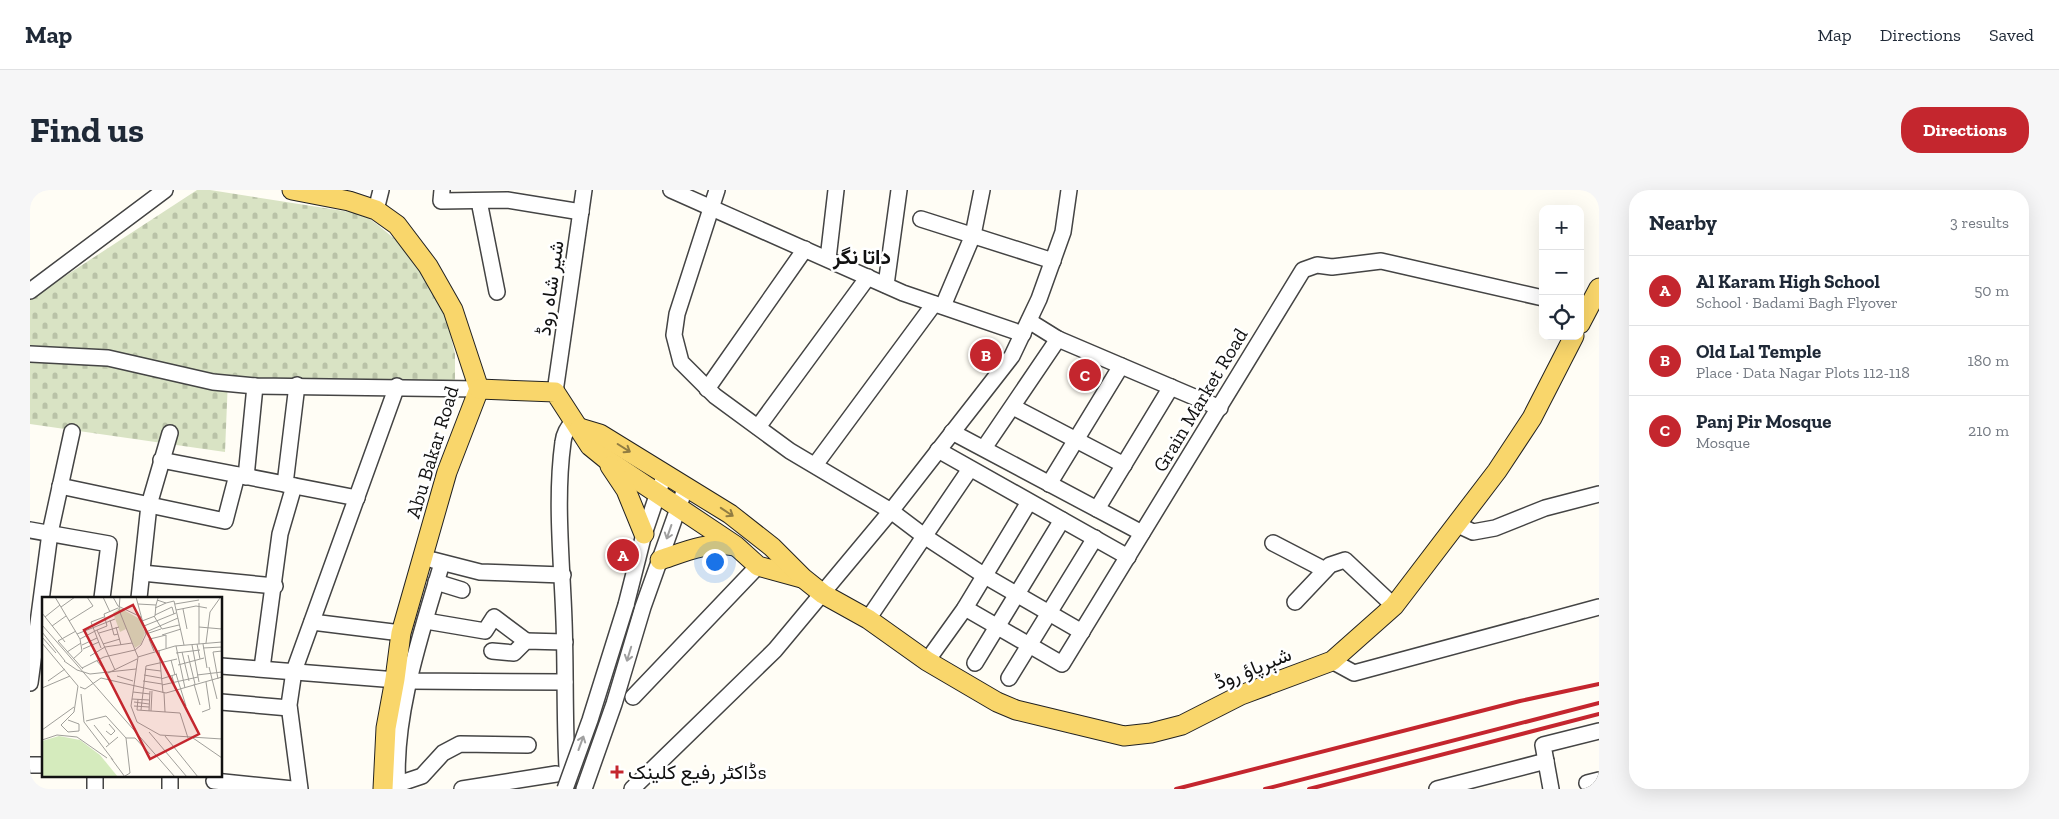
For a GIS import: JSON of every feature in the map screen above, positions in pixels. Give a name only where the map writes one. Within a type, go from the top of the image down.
[{"type":"main road","name":"Abu Bakar Road","points":[[292,190],[349,196],[376,210],[397,225],[414,245],[440,285],[453,310],[479,389],[447,472],[401,633],[402,680],[386,728],[393,787]]},
{"type":"main road","points":[[1584,311],[1599,288]]},
{"type":"main road","name":"شېرپاؤ روڈ","points":[[803,578],[824,594],[868,619],[927,661],[997,702],[1016,710],[1124,736],[1151,733],[1182,725],[1241,695],[1332,661],[1394,606],[1497,471],[1532,418],[1572,340]]},
{"type":"main road","points":[[479,389],[555,392],[590,446],[606,459],[736,546],[758,566],[803,578]]},
{"type":"main road","points":[[577,425],[600,434],[730,514],[772,547],[803,578]]},
{"type":"main road","points":[[606,459],[626,490],[644,534]]},
{"type":"main road","points":[[660,560],[694,549],[722,543],[736,546]]},
{"type":"street","points":[[33,285],[165,190]]},
{"type":"street","points":[[376,210],[381,190]]},
{"type":"street","points":[[442,190],[441,201],[507,200],[581,212]]},
{"type":"street","name":"شیر شاہ روڈ","points":[[555,392],[584,190]]},
{"type":"street","points":[[671,190],[711,206],[886,285],[938,305],[1026,327],[1220,408]]},
{"type":"street","points":[[717,190],[677,314],[674,335],[681,362],[707,388],[790,451],[892,511],[924,536],[985,576],[1082,632]]},
{"type":"street","points":[[828,259],[836,190]]},
{"type":"street","points":[[886,285],[899,190]]},
{"type":"street","points":[[815,466],[938,305],[973,235],[982,190]]},
{"type":"street","points":[[632,789],[775,650],[892,511],[1012,356],[1026,327],[1063,232],[1065,191]]},
{"type":"street","points":[[479,201],[497,292]]},
{"type":"street","points":[[922,219],[1053,261]]},
{"type":"street","points":[[707,388],[805,248]]},
{"type":"street","name":"Grain Market Road","points":[[965,608],[1062,664],[1220,408],[1302,270],[1317,265],[1332,267],[1382,261],[1539,297]]},
{"type":"street","points":[[758,427],[868,277]]},
{"type":"street","points":[[984,448],[1058,339]]},
{"type":"street","points":[[30,354],[108,358],[213,382],[256,386],[397,386],[479,389]]},
{"type":"street","points":[[1049,484],[1121,366]]},
{"type":"street","points":[[262,668],[275,586],[280,534],[289,485],[297,385]]},
{"type":"street","points":[[60,486],[225,521],[242,476],[256,386]]},
{"type":"street","points":[[300,789],[289,708],[294,671],[397,386]]},
{"type":"street","points":[[1098,509],[1171,387]]},
{"type":"street","points":[[1013,407],[1124,465]]},
{"type":"street","points":[[567,789],[565,642],[560,505],[563,442],[568,428],[577,425]]},
{"type":"street","points":[[30,684],[36,594],[72,432]]},
{"type":"street","points":[[952,432],[1142,533]]},
{"type":"street","points":[[139,597],[148,505],[170,433]]},
{"type":"street","points":[[938,450],[1128,557]]},
{"type":"street","points":[[161,460],[357,498]]},
{"type":"street","points":[[868,619],[970,468]]},
{"type":"street","points":[[567,789],[626,605],[644,534],[664,473]]},
{"type":"street","points":[[584,789],[686,486]]},
{"type":"street","points":[[1456,524],[1473,532],[1495,528],[1545,508],[1599,494]]},
{"type":"street","points":[[927,661],[965,608],[1029,502]]},
{"type":"street","points":[[974,663],[1062,520]]},
{"type":"street","points":[[30,530],[109,544],[102,597]]},
{"type":"street","points":[[1009,678],[1095,538]]},
{"type":"street","points":[[1273,543],[1325,570]]},
{"type":"street","points":[[424,557],[480,572],[563,575]]},
{"type":"street","points":[[1295,602],[1330,565],[1345,560],[1394,606]]},
{"type":"street","points":[[402,680],[426,621],[442,563]]},
{"type":"street","points":[[633,698],[758,566]]},
{"type":"street","points":[[142,573],[275,586]]},
{"type":"street","points":[[436,582],[462,590]]},
{"type":"street","points":[[1332,661],[1354,672],[1599,608]]},
{"type":"street","points":[[426,621],[485,631],[494,617],[526,641],[565,642]]},
{"type":"street","points":[[312,622],[401,633]]},
{"type":"street","points":[[492,651],[514,653],[526,641]]},
{"type":"street","points":[[222,666],[402,680],[565,682]]},
{"type":"street","points":[[222,702],[289,708]]},
{"type":"street","points":[[1551,789],[1543,745],[1599,731]]},
{"type":"street","points":[[393,787],[422,776],[443,753],[460,744],[528,745]]},
{"type":"street","points":[[1437,789],[1546,761]]},
{"type":"street","points":[[462,789],[490,787],[556,774]]},
{"type":"street","points":[[95,776],[95,789]]},
{"type":"street","points":[[170,776],[170,789]]},
{"type":"street","points":[[214,782],[293,789]]},
{"type":"green space","points":[[197,190],[210,190],[363,214],[378,225],[397,241],[442,300],[455,354],[455,382],[228,379],[225,452],[30,424],[30,299]]},
{"type":"railway","points":[[1176,789],[1520,701],[1599,684]]},
{"type":"railway","points":[[1265,789],[1599,703]]},
{"type":"railway","points":[[1309,789],[1599,714]]},
{"type":"place","name":"Old Lal Temple","points":[[986,355]]},
{"type":"place","name":"Panj Pir Mosque","points":[[1085,375]]},
{"type":"place","name":"Al Karam High School","points":[[623,555]]},
{"type":"place","name":"ڈاکٹر رفیع کلینکs","points":[[617,772]]},
{"type":"district","name":"داتا نگر","points":[[862,257]]}]
